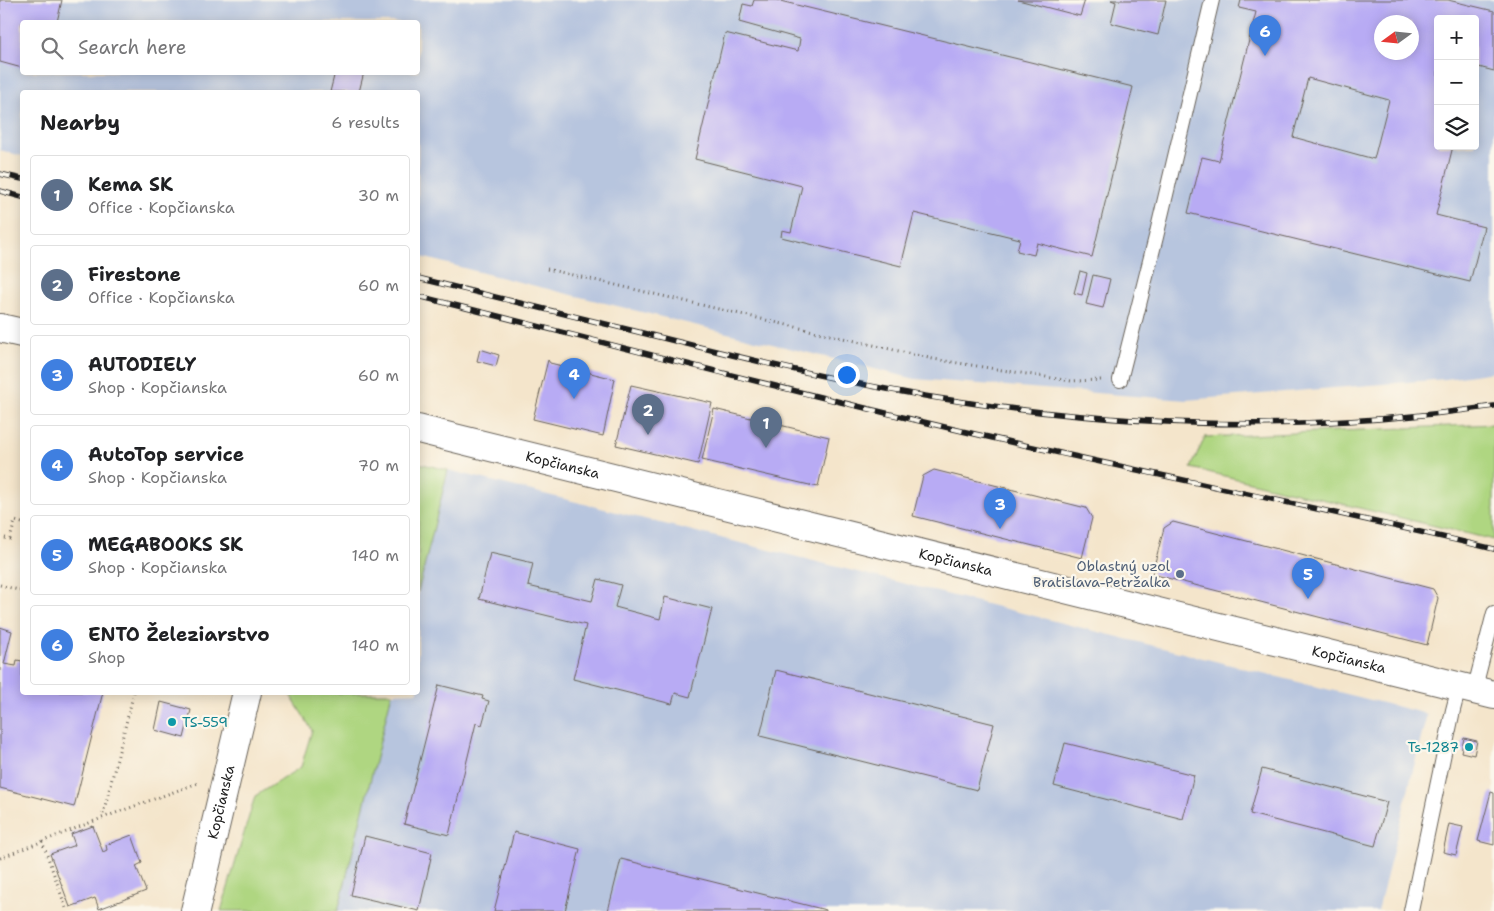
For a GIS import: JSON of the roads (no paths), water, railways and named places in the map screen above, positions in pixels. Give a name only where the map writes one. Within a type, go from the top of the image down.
[{"type":"street","points":[[0,328],[20,333]]},
{"type":"street","name":"Kopčianska","points":[[420,429],[1476,691]]},
{"type":"street","name":"Kopčianska","points":[[195,911],[246,695]]},
{"type":"lane","points":[[1120,380],[1212,0]]},
{"type":"lane","points":[[1411,911],[1453,710],[1476,691],[1494,613]]},
{"type":"railway","points":[[0,174],[20,179]]},
{"type":"railway","points":[[0,191],[20,196]]},
{"type":"railway","points":[[420,278],[796,370],[897,391],[1001,407],[1141,420],[1283,423],[1354,421],[1494,406]]},
{"type":"railway","points":[[420,297],[894,415],[1494,549]]},
{"type":"place","name":"ENTO Železiarstvo","points":[[1265,56]]},
{"type":"place","name":"AutoTop service","points":[[574,399]]},
{"type":"place","name":"Firestone","points":[[648,435]]},
{"type":"place","name":"Kema SK","points":[[766,448]]},
{"type":"place","name":"AUTODIELY","points":[[1000,529]]},
{"type":"place","name":"Oblastný uzol Bratislava-Petržalka","points":[[1180,574]]},
{"type":"place","name":"MEGABOOKS SK","points":[[1308,599]]},
{"type":"place","name":"TS-559","points":[[172,722]]},
{"type":"place","name":"Ts-1287","points":[[1469,747]]}]
